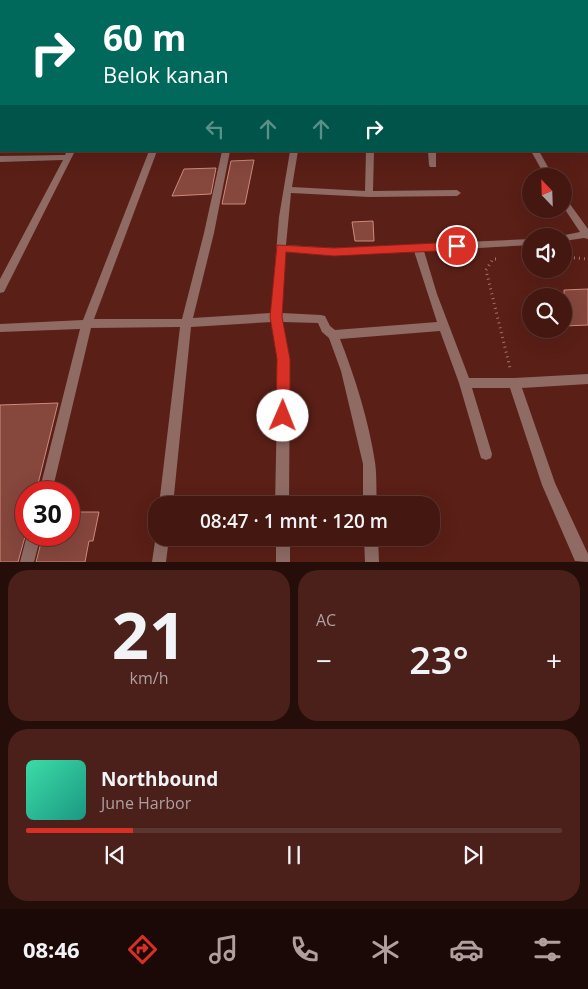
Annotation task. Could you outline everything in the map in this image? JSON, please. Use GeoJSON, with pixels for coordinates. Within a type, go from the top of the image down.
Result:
{"type":"FeatureCollection","features":[{"type":"Feature","properties":{"kind":"street"},"geometry":{"type":"LineString","coordinates":[[48,481],[87,324],[153,152]]}},
{"type":"Feature","properties":{"kind":"street"},"geometry":{"type":"LineString","coordinates":[[167,496],[186,323],[209,234],[226,152]]}},
{"type":"Feature","properties":{"kind":"street"},"geometry":{"type":"LineString","coordinates":[[282,496],[284,359],[276,317],[280,248],[294,152]]}},
{"type":"Feature","properties":{"kind":"street"},"geometry":{"type":"LineString","coordinates":[[369,194],[370,152]]}},
{"type":"Feature","properties":{"kind":"street"},"geometry":{"type":"LineString","coordinates":[[432,152],[433,165]]}},
{"type":"Feature","properties":{"kind":"street"},"geometry":{"type":"LineString","coordinates":[[536,152],[545,168]]}},
{"type":"Feature","properties":{"kind":"street"},"geometry":{"type":"LineString","coordinates":[[0,159],[70,154]]}},
{"type":"Feature","properties":{"kind":"street"},"geometry":{"type":"LineString","coordinates":[[0,289],[70,154]]}},
{"type":"Feature","properties":{"kind":"street"},"geometry":{"type":"LineString","coordinates":[[288,190],[369,194],[458,193]]}},
{"type":"Feature","properties":{"kind":"street"},"geometry":{"type":"LineString","coordinates":[[572,213],[587,235],[572,237]]}},
{"type":"Feature","properties":{"kind":"street"},"geometry":{"type":"LineString","coordinates":[[280,248],[334,252],[522,242]]}},
{"type":"Feature","properties":{"kind":"street"},"geometry":{"type":"LineString","coordinates":[[418,248],[465,382],[486,454]]}},
{"type":"Feature","properties":{"kind":"street"},"geometry":{"type":"LineString","coordinates":[[0,328],[87,324],[186,323],[276,317],[321,319],[326,330],[333,335],[347,371],[369,464],[370,496]]}},
{"type":"Feature","properties":{"kind":"street"},"geometry":{"type":"LineString","coordinates":[[333,335],[444,326]]}},
{"type":"Feature","properties":{"kind":"street"},"geometry":{"type":"LineString","coordinates":[[465,382],[514,383],[588,379]]}},
{"type":"Feature","properties":{"kind":"street"},"geometry":{"type":"LineString","coordinates":[[514,383],[549,485],[580,556],[585,562]]}},
{"type":"Feature","properties":{"kind":"street"},"geometry":{"type":"LineString","coordinates":[[27,562],[31,546]]}},
{"type":"Feature","properties":{"kind":"street"},"geometry":{"type":"LineString","coordinates":[[158,562],[161,546]]}},
{"type":"Feature","properties":{"kind":"street"},"geometry":{"type":"LineString","coordinates":[[283,546],[283,562]]}},
{"type":"Feature","properties":{"kind":"street"},"geometry":{"type":"LineString","coordinates":[[371,546],[372,562]]}},
{"type":"Feature","properties":{"kind":"path"},"geometry":{"type":"LineString","coordinates":[[572,258],[588,259]]}},
{"type":"Feature","properties":{"kind":"path"},"geometry":{"type":"LineString","coordinates":[[500,259],[493,259],[486,270],[514,383]]}},
{"type":"Feature","properties":{"kind":"building"},"geometry":{"type":"Polygon","coordinates":[[[254,160],[245,204],[222,204],[231,161],[254,160]]]}},
{"type":"Feature","properties":{"kind":"building"},"geometry":{"type":"Polygon","coordinates":[[[216,168],[211,194],[172,196],[184,169],[216,168]]]}},
{"type":"Feature","properties":{"kind":"building"},"geometry":{"type":"Polygon","coordinates":[[[373,221],[374,241],[355,241],[352,222],[373,221]]]}},
{"type":"Feature","properties":{"kind":"building"},"geometry":{"type":"Polygon","coordinates":[[[588,289],[588,325],[572,326],[572,290],[588,289]]]}},
{"type":"Feature","properties":{"kind":"building"},"geometry":{"type":"Polygon","coordinates":[[[58,403],[39,481],[15,481],[15,546],[22,546],[18,562],[0,562],[0,405],[58,403]]]}},
{"type":"Feature","properties":{"kind":"building"},"geometry":{"type":"Polygon","coordinates":[[[80,512],[99,512],[93,541],[89,541],[85,562],[36,562],[40,546],[80,546],[80,512]]]}},
{"type":"Feature","properties":{"kind":"route"},"geometry":{"type":"LineString","coordinates":[[283,416],[284,359],[276,317],[280,248],[334,252],[457,246]]}}]}
